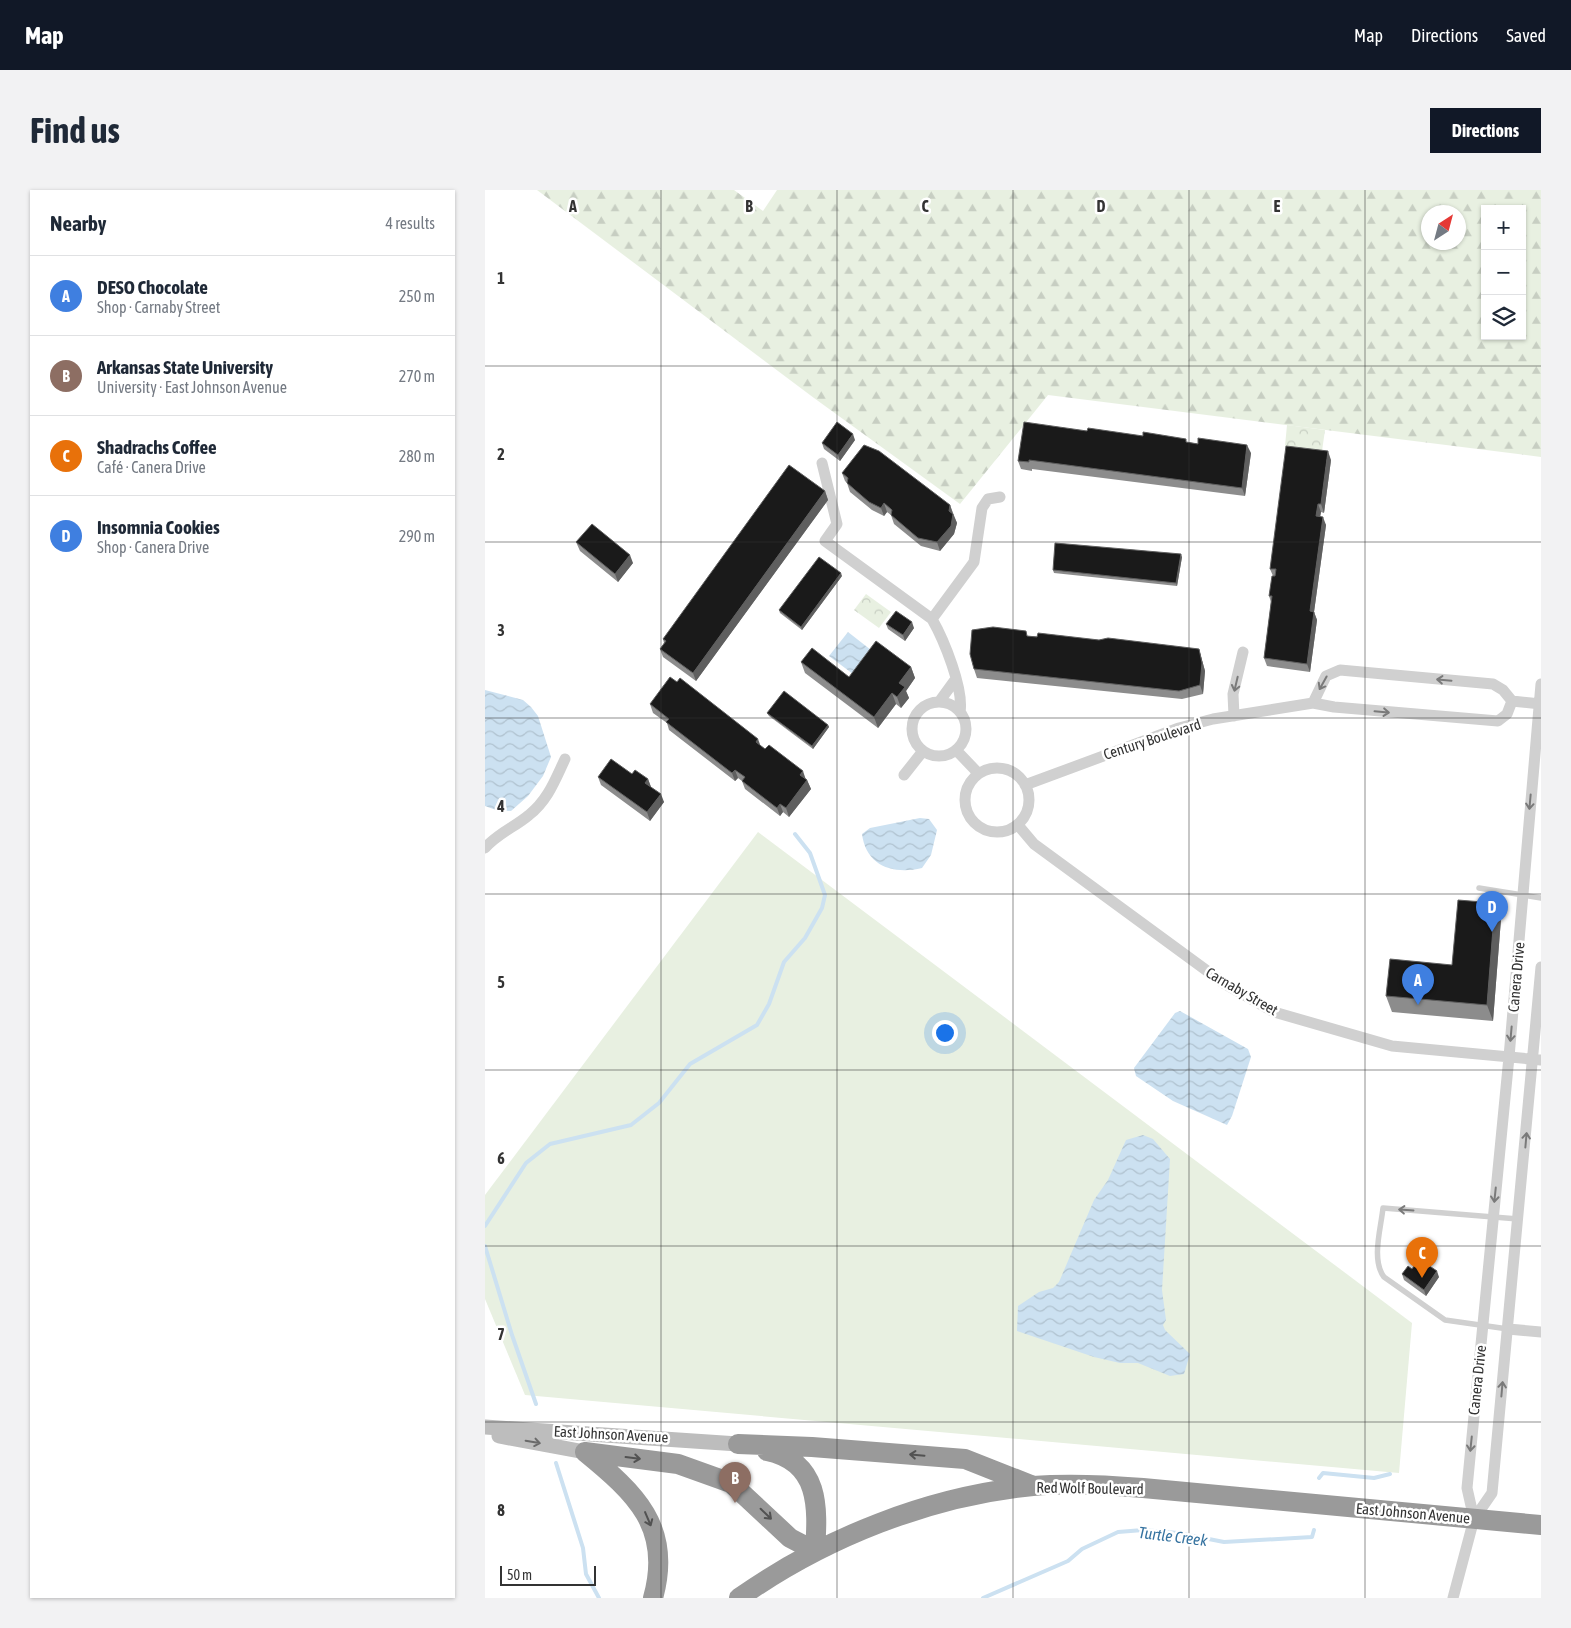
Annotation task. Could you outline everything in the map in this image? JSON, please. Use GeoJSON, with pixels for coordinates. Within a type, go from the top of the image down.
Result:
{"type":"FeatureCollection","features":[{"type":"Feature","properties":{"kind":"highway"},"geometry":{"type":"LineString","coordinates":[[738,1444],[812,1447],[965,1459],[1033,1486]]}},
{"type":"Feature","properties":{"kind":"highway"},"geometry":{"type":"LineString","coordinates":[[585,1452],[678,1464],[697,1469],[731,1483],[789,1538],[815,1551],[817,1525],[814,1493],[804,1471],[780,1453],[738,1444]]}},
{"type":"Feature","properties":{"kind":"highway"},"geometry":{"type":"LineString","coordinates":[[585,1452],[624,1485],[646,1514],[654,1536],[658,1558],[657,1582],[653,1598]]}},
{"type":"Feature","properties":{"kind":"highway","name":"Red Wolf Boulevard"},"geometry":{"type":"LineString","coordinates":[[739,1598],[815,1551],[920,1509],[980,1493],[1033,1486],[1098,1485],[1285,1501]]}},
{"type":"Feature","properties":{"kind":"highway","name":"East Johnson Avenue"},"geometry":{"type":"LineString","coordinates":[[1285,1501],[1541,1525]]}},
{"type":"Feature","properties":{"kind":"main road","name":"East Johnson Avenue"},"geometry":{"type":"LineString","coordinates":[[485,1427],[738,1444]]}},
{"type":"Feature","properties":{"kind":"main road","name":"East Johnson Avenue"},"geometry":{"type":"LineString","coordinates":[[485,1433],[585,1452]]}},
{"type":"Feature","properties":{"kind":"street"},"geometry":{"type":"LineString","coordinates":[[822,463],[837,524],[825,541],[932,619],[939,631],[962,702],[960,712]]}},
{"type":"Feature","properties":{"kind":"street"},"geometry":{"type":"LineString","coordinates":[[932,619],[974,562],[982,508],[988,499],[1000,497]]}},
{"type":"Feature","properties":{"kind":"street"},"geometry":{"type":"LineString","coordinates":[[1234,716],[1233,694],[1243,652]]}},
{"type":"Feature","properties":{"kind":"street"},"geometry":{"type":"LineString","coordinates":[[1313,703],[1326,676],[1340,670],[1493,684],[1503,690],[1512,701],[1540,704]]}},
{"type":"Feature","properties":{"kind":"street"},"geometry":{"type":"LineString","coordinates":[[939,702],[955,680]]}},
{"type":"Feature","properties":{"kind":"street","name":"Canera Drive"},"geometry":{"type":"LineString","coordinates":[[1475,1519],[1467,1488],[1509,1057],[1541,684]]}},
{"type":"Feature","properties":{"kind":"street","name":"Century Boulevard"},"geometry":{"type":"LineString","coordinates":[[1025,785],[1179,728],[1234,716],[1313,703],[1487,722],[1498,721],[1507,714],[1512,701]]}},
{"type":"Feature","properties":{"kind":"street"},"geometry":{"type":"LineString","coordinates":[[939,702],[947,703],[960,712],[967,727],[963,744],[957,751],[940,757],[923,751],[913,738],[913,721],[923,707],[939,702]]}},
{"type":"Feature","properties":{"kind":"street"},"geometry":{"type":"LineString","coordinates":[[904,775],[923,751]]}},
{"type":"Feature","properties":{"kind":"street"},"geometry":{"type":"LineString","coordinates":[[957,751],[978,773]]}},
{"type":"Feature","properties":{"kind":"street"},"geometry":{"type":"LineString","coordinates":[[485,848],[506,829],[528,816],[545,800],[565,759]]}},
{"type":"Feature","properties":{"kind":"street"},"geometry":{"type":"LineString","coordinates":[[988,769],[1005,769],[1019,776],[1025,785],[1029,796],[1029,806],[1025,817],[1009,831],[988,832],[978,827],[971,820],[964,800],[970,780],[978,773],[988,769]]}},
{"type":"Feature","properties":{"kind":"street","name":"Carnaby Street"},"geometry":{"type":"LineString","coordinates":[[1018,825],[1034,844],[1156,935],[1225,984],[1274,1012],[1392,1046],[1537,1059]]}},
{"type":"Feature","properties":{"kind":"street","name":"Canera Drive"},"geometry":{"type":"LineString","coordinates":[[1475,1519],[1492,1493],[1518,1219],[1537,1059],[1541,967]]}},
{"type":"Feature","properties":{"kind":"street"},"geometry":{"type":"LineString","coordinates":[[1508,1329],[1541,1332]]}},
{"type":"Feature","properties":{"kind":"street"},"geometry":{"type":"LineString","coordinates":[[1453,1598],[1475,1519]]}},
{"type":"Feature","properties":{"kind":"lane"},"geometry":{"type":"LineString","coordinates":[[1479,888],[1541,898]]}},
{"type":"Feature","properties":{"kind":"lane"},"geometry":{"type":"LineString","coordinates":[[1508,1329],[1445,1320],[1384,1277],[1380,1272],[1377,1258],[1383,1208],[1518,1219]]}},
{"type":"Feature","properties":{"kind":"green space"},"geometry":{"type":"Polygon","coordinates":[[[537,190],[734,190],[763,211],[777,190],[1541,190],[1541,457],[1048,395],[960,504],[814,398],[537,190]]]}},
{"type":"Feature","properties":{"kind":"green space"},"geometry":{"type":"Polygon","coordinates":[[[1287,425],[1325,430],[1322,451],[1285,446],[1287,425]]]}},
{"type":"Feature","properties":{"kind":"green space"},"geometry":{"type":"Polygon","coordinates":[[[866,594],[891,612],[879,628],[854,610],[866,594]]]}},
{"type":"Feature","properties":{"kind":"green space"},"geometry":{"type":"Polygon","coordinates":[[[758,832],[1412,1323],[1399,1473],[525,1395],[485,1299],[485,1195],[758,832]]]}},
{"type":"Feature","properties":{"kind":"water"},"geometry":{"type":"Polygon","coordinates":[[[848,632],[871,650],[853,674],[829,656],[848,632]]]}},
{"type":"Feature","properties":{"kind":"water"},"geometry":{"type":"Polygon","coordinates":[[[485,690],[523,700],[531,707],[538,716],[551,757],[543,776],[528,796],[511,811],[496,810],[485,806],[485,690]]]}},
{"type":"Feature","properties":{"kind":"water"},"geometry":{"type":"Polygon","coordinates":[[[920,818],[929,819],[937,830],[931,855],[922,868],[911,870],[891,869],[875,861],[869,854],[862,834],[870,828],[920,818]]]}},
{"type":"Feature","properties":{"kind":"water"},"geometry":{"type":"Polygon","coordinates":[[[1180,1011],[1248,1049],[1251,1057],[1232,1116],[1227,1125],[1173,1101],[1136,1076],[1134,1068],[1175,1013],[1180,1011]]]}},
{"type":"Feature","properties":{"kind":"water"},"geometry":{"type":"Polygon","coordinates":[[[1143,1135],[1153,1139],[1170,1159],[1162,1290],[1166,1320],[1163,1325],[1165,1330],[1190,1354],[1184,1374],[1170,1376],[1138,1363],[1120,1363],[1094,1357],[1017,1331],[1018,1306],[1039,1292],[1053,1288],[1059,1282],[1094,1200],[1108,1180],[1126,1140],[1143,1135]]]}},
{"type":"Feature","properties":{"kind":"building"},"geometry":{"type":"Polygon","coordinates":[[[837,422],[853,434],[838,455],[822,443],[837,422]]]}},
{"type":"Feature","properties":{"kind":"building"},"geometry":{"type":"Polygon","coordinates":[[[1024,422],[1087,431],[1088,428],[1143,436],[1143,432],[1186,439],[1186,442],[1198,444],[1198,438],[1247,445],[1242,488],[1029,460],[1029,462],[1018,461],[1024,422]]]}},
{"type":"Feature","properties":{"kind":"building"},"geometry":{"type":"Polygon","coordinates":[[[864,445],[879,451],[950,505],[949,511],[953,514],[951,526],[937,542],[918,538],[891,515],[892,510],[884,503],[881,508],[869,502],[847,483],[848,478],[842,473],[864,445]]]}},
{"type":"Feature","properties":{"kind":"building"},"geometry":{"type":"Polygon","coordinates":[[[1286,446],[1328,451],[1321,504],[1318,504],[1316,516],[1323,517],[1310,611],[1314,612],[1307,664],[1264,658],[1272,596],[1269,596],[1272,576],[1275,576],[1276,569],[1270,569],[1286,446]]]}},
{"type":"Feature","properties":{"kind":"building"},"geometry":{"type":"Polygon","coordinates":[[[789,465],[825,491],[693,673],[660,649],[666,641],[663,639],[789,465]]]}},
{"type":"Feature","properties":{"kind":"building"},"geometry":{"type":"Polygon","coordinates":[[[592,524],[630,555],[615,574],[576,542],[592,524]]]}},
{"type":"Feature","properties":{"kind":"building"},"geometry":{"type":"Polygon","coordinates":[[[1055,543],[1181,554],[1176,583],[1053,570],[1055,543]]]}},
{"type":"Feature","properties":{"kind":"building"},"geometry":{"type":"Polygon","coordinates":[[[819,557],[841,573],[801,627],[779,610],[819,557]]]}},
{"type":"Feature","properties":{"kind":"building"},"geometry":{"type":"Polygon","coordinates":[[[896,611],[912,622],[903,635],[886,624],[896,611]]]}},
{"type":"Feature","properties":{"kind":"building"},"geometry":{"type":"Polygon","coordinates":[[[993,627],[1026,631],[1027,636],[1037,637],[1038,633],[1099,640],[1108,638],[1199,649],[1202,663],[1200,685],[1179,691],[974,669],[970,654],[972,630],[993,627]]]}},
{"type":"Feature","properties":{"kind":"building"},"geometry":{"type":"Polygon","coordinates":[[[876,641],[911,667],[899,683],[905,687],[897,697],[892,693],[874,717],[801,662],[812,648],[849,677],[876,641]]]}},
{"type":"Feature","properties":{"kind":"building"},"geometry":{"type":"Polygon","coordinates":[[[670,677],[677,682],[680,678],[758,739],[756,742],[765,749],[769,745],[803,771],[800,775],[807,780],[786,808],[780,804],[777,808],[742,781],[745,777],[735,770],[732,773],[666,722],[669,719],[650,704],[670,677]]]}},
{"type":"Feature","properties":{"kind":"building"},"geometry":{"type":"Polygon","coordinates":[[[784,691],[828,725],[812,746],[767,713],[784,691]]]}},
{"type":"Feature","properties":{"kind":"building"},"geometry":{"type":"Polygon","coordinates":[[[611,759],[632,774],[635,770],[648,779],[645,783],[661,794],[647,812],[598,777],[611,759]]]}},
{"type":"Feature","properties":{"kind":"building"},"geometry":{"type":"Polygon","coordinates":[[[1458,900],[1495,903],[1487,1005],[1386,996],[1390,959],[1452,965],[1458,900]]]}},
{"type":"Feature","properties":{"kind":"building"},"geometry":{"type":"Polygon","coordinates":[[[1419,1259],[1437,1271],[1424,1290],[1402,1274],[1408,1266],[1412,1269],[1419,1259]]]}},
{"type":"Feature","properties":{"kind":"waterway"},"geometry":{"type":"LineString","coordinates":[[485,1226],[526,1163],[550,1144],[631,1125],[659,1103],[690,1064],[757,1025],[769,1004],[784,962],[805,938],[822,908],[825,895],[810,853],[795,834]]}},
{"type":"Feature","properties":{"kind":"waterway"},"geometry":{"type":"LineString","coordinates":[[485,1246],[512,1335],[536,1404]]}},
{"type":"Feature","properties":{"kind":"waterway"},"geometry":{"type":"LineString","coordinates":[[556,1463],[583,1548],[586,1574],[599,1598]]}},
{"type":"Feature","properties":{"kind":"waterway","name":"Turtle Creek"},"geometry":{"type":"LineString","coordinates":[[1319,1478],[1323,1473],[1374,1478],[1390,1474]]}},
{"type":"Feature","properties":{"kind":"waterway","name":"Turtle Creek"},"geometry":{"type":"LineString","coordinates":[[983,1598],[1068,1561],[1082,1549],[1118,1532],[1143,1530],[1178,1533],[1224,1542],[1312,1537],[1314,1530]]}},
{"type":"Feature","properties":{"kind":"place","name":"Insomnia Cookies"},"geometry":{"type":"Point","coordinates":[1492,932]}},
{"type":"Feature","properties":{"kind":"place","name":"DESO Chocolate"},"geometry":{"type":"Point","coordinates":[1418,1005]}},
{"type":"Feature","properties":{"kind":"place","name":"Shadrachs Coffee"},"geometry":{"type":"Point","coordinates":[1422,1278]}},
{"type":"Feature","properties":{"kind":"place","name":"Arkansas State University"},"geometry":{"type":"Point","coordinates":[735,1503]}}]}
